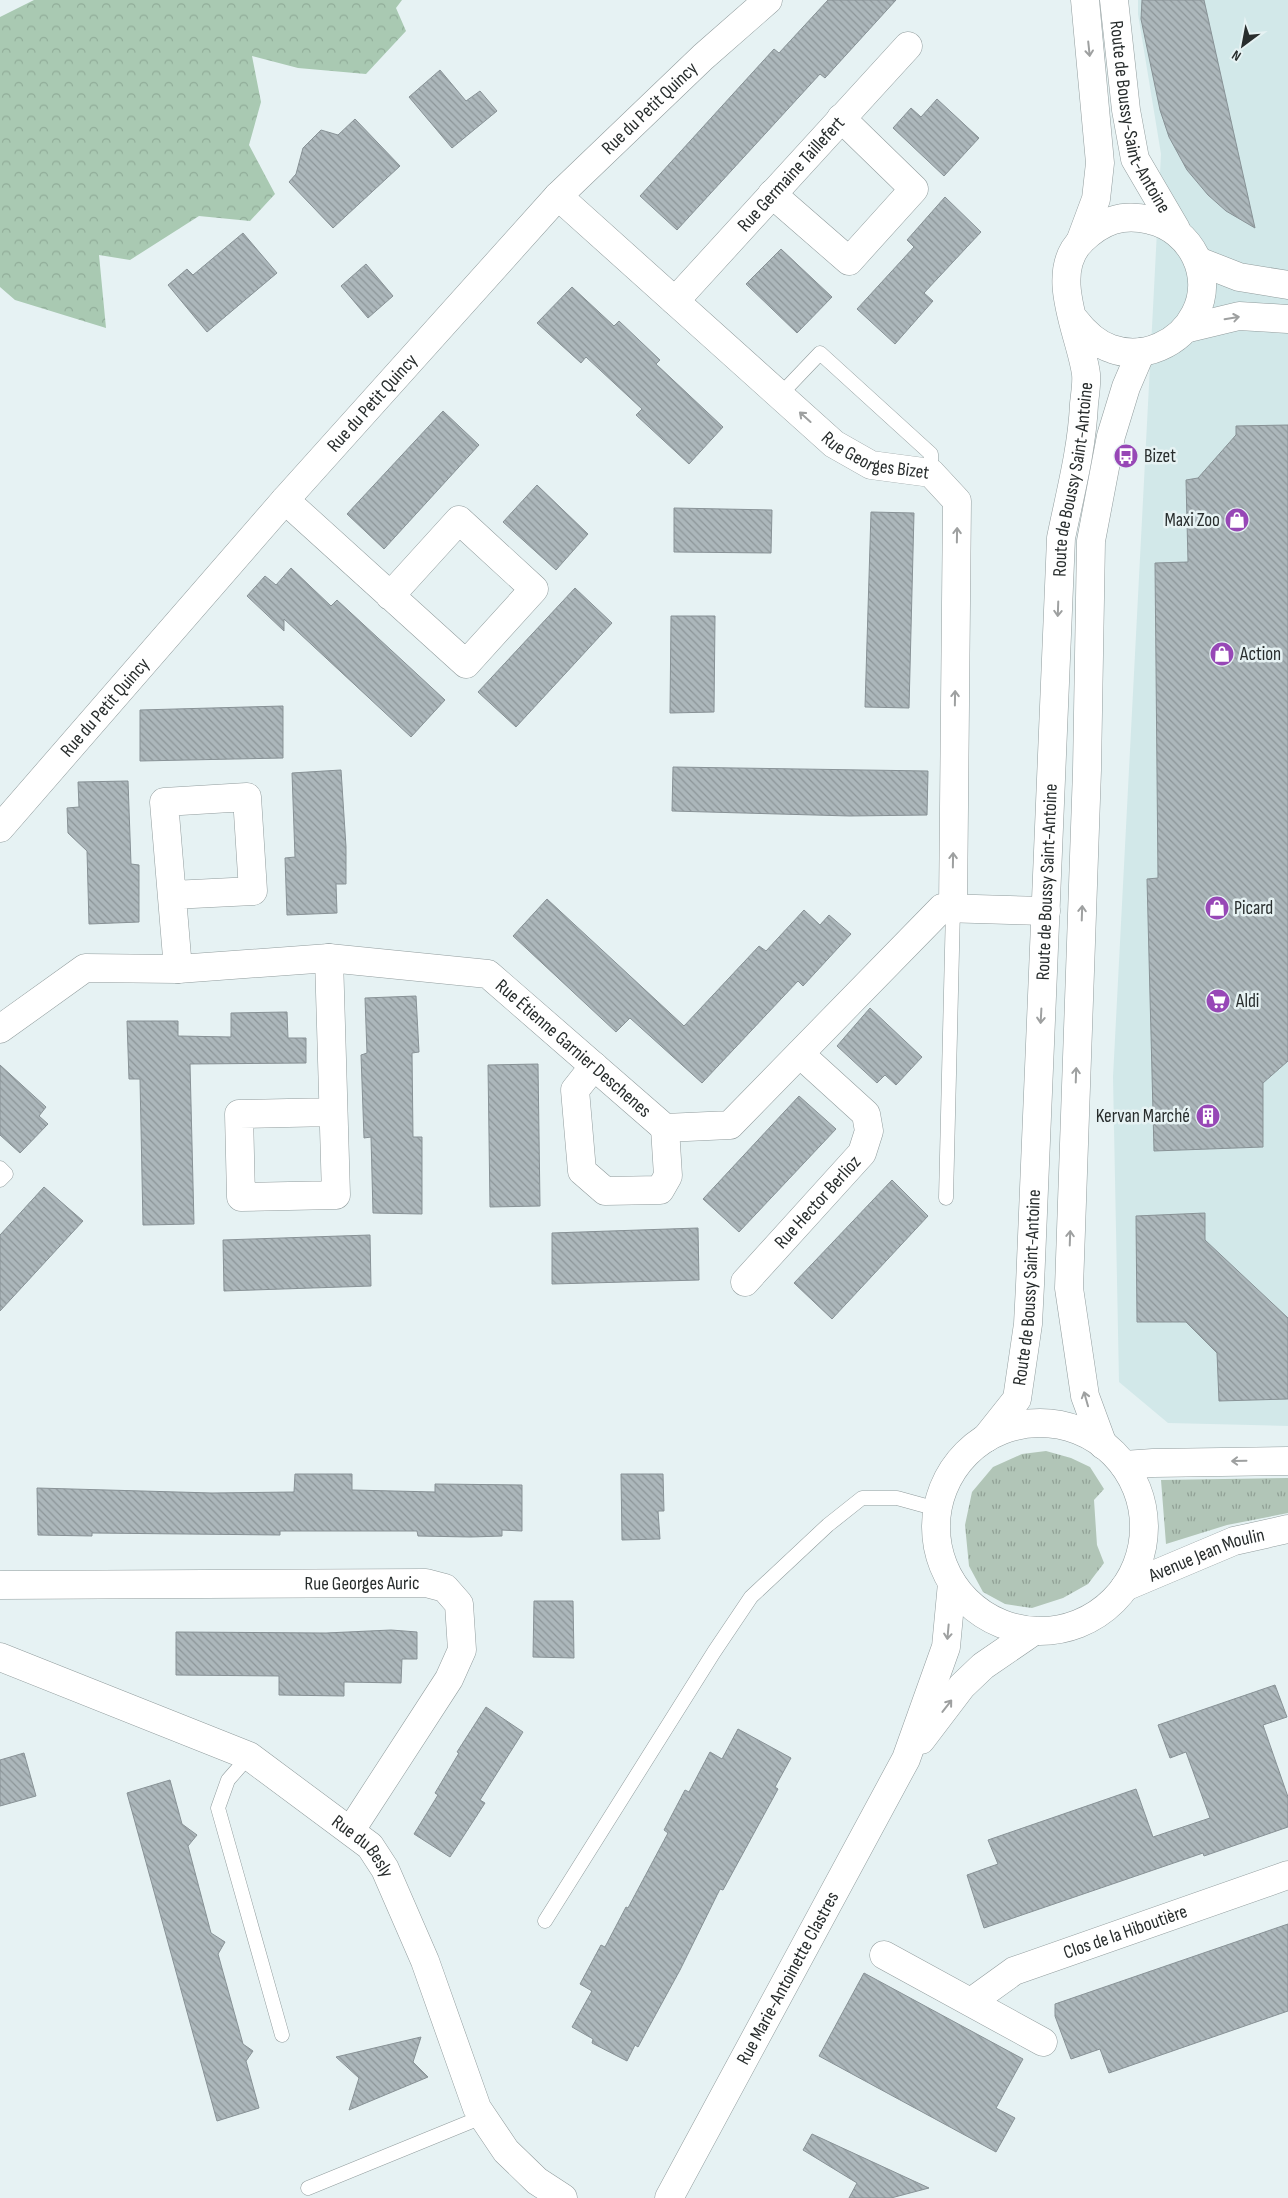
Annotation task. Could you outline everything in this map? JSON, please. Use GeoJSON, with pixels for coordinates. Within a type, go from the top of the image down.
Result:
{"type":"FeatureCollection","features":[{"type":"Feature","properties":{"kind":"street","name":"Rue du Petit Quincy"},"geometry":{"type":"LineString","coordinates":[[0,828],[285,500],[558,196],[702,57],[768,0]]}},
{"type":"Feature","properties":{"kind":"street","name":"Route de Boussy-Saint-Antoine"},"geometry":{"type":"LineString","coordinates":[[1079,243],[1096,199],[1100,163],[1084,0]]}},
{"type":"Feature","properties":{"kind":"street","name":"Route de Boussy-Saint-Antoine"},"geometry":{"type":"LineString","coordinates":[[1114,0],[1126,110],[1135,159],[1176,230]]}},
{"type":"Feature","properties":{"kind":"street","name":"Rue Germaine Taillefert"},"geometry":{"type":"LineString","coordinates":[[675,300],[908,46]]}},
{"type":"Feature","properties":{"kind":"street"},"geometry":{"type":"LineString","coordinates":[[772,194],[849,261],[914,189],[841,118]]}},
{"type":"Feature","properties":{"kind":"street","name":"Rue Georges Bizet"},"geometry":{"type":"LineString","coordinates":[[558,196],[834,444],[871,465],[930,473],[957,501],[953,909]]}},
{"type":"Feature","properties":{"kind":"street"},"geometry":{"type":"LineString","coordinates":[[1137,217],[1158,221],[1176,230],[1191,247],[1198,261],[1202,278],[1201,296],[1196,314],[1185,329],[1172,341],[1157,349],[1141,352],[1124,353],[1110,349],[1092,338],[1074,319],[1067,302],[1066,282],[1069,261],[1079,243],[1096,227],[1117,218],[1137,217]]}},
{"type":"Feature","properties":{"kind":"street"},"geometry":{"type":"LineString","coordinates":[[1198,261],[1239,277],[1288,285]]}},
{"type":"Feature","properties":{"kind":"street"},"geometry":{"type":"LineString","coordinates":[[1185,329],[1239,316],[1288,319]]}},
{"type":"Feature","properties":{"kind":"street","name":"Route de Boussy Saint-Antoine"},"geometry":{"type":"LineString","coordinates":[[986,1438],[1016,1399],[1028,1324],[1061,538],[1083,430],[1086,375],[1074,319]]}},
{"type":"Feature","properties":{"kind":"street","name":"Route de Boussy Saint-Antoine"},"geometry":{"type":"LineString","coordinates":[[1103,1444],[1084,1396],[1069,1288],[1087,770],[1091,541],[1111,436],[1126,387],[1141,352]]}},
{"type":"Feature","properties":{"kind":"street"},"geometry":{"type":"LineString","coordinates":[[285,500],[390,596],[466,664],[534,589],[459,520],[390,596]]}},
{"type":"Feature","properties":{"kind":"street"},"geometry":{"type":"LineString","coordinates":[[172,895],[253,891],[246,797],[164,802],[178,970]]}},
{"type":"Feature","properties":{"kind":"street","name":"Rue Étienne Garnier Deschenes"},"geometry":{"type":"LineString","coordinates":[[0,1029],[85,968],[178,970],[329,958],[488,974],[665,1128],[730,1125],[942,908],[1046,911]]}},
{"type":"Feature","properties":{"kind":"street"},"geometry":{"type":"LineString","coordinates":[[329,958],[336,1195],[241,1197],[239,1114],[333,1112]]}},
{"type":"Feature","properties":{"kind":"street","name":"Rue Hector Berlioz"},"geometry":{"type":"LineString","coordinates":[[745,1282],[862,1153],[869,1131],[866,1114],[800,1054]]}},
{"type":"Feature","properties":{"kind":"street"},"geometry":{"type":"LineString","coordinates":[[594,1066],[575,1090],[582,1171],[605,1191],[660,1190],[668,1176],[665,1128]]}},
{"type":"Feature","properties":{"kind":"street"},"geometry":{"type":"LineString","coordinates":[[1033,1423],[1058,1425],[1081,1432],[1103,1444],[1124,1465],[1138,1494],[1144,1526],[1139,1558],[1126,1587],[1102,1611],[1081,1623],[1058,1629],[1034,1631],[1002,1624],[974,1608],[952,1583],[941,1560],[936,1534],[937,1509],[944,1487],[955,1467],[969,1450],[986,1438],[1008,1428],[1033,1423]]}},
{"type":"Feature","properties":{"kind":"street"},"geometry":{"type":"LineString","coordinates":[[1124,1465],[1153,1462],[1288,1461]]}},
{"type":"Feature","properties":{"kind":"street","name":"Avenue Jean Moulin"},"geometry":{"type":"LineString","coordinates":[[1126,1587],[1234,1541],[1288,1529]]}},
{"type":"Feature","properties":{"kind":"street","name":"Rue Georges Auric"},"geometry":{"type":"LineString","coordinates":[[0,1585],[426,1583],[445,1588],[459,1604],[462,1650],[449,1679],[351,1830]]}},
{"type":"Feature","properties":{"kind":"street","name":"Rue Marie-Antoinette Clastres"},"geometry":{"type":"LineString","coordinates":[[669,2198],[906,1759],[946,1646],[952,1583]]}},
{"type":"Feature","properties":{"kind":"street","name":"Rue Marie-Antoinette Clastres"},"geometry":{"type":"LineString","coordinates":[[906,1759],[962,1686],[983,1666],[1034,1631]]}},
{"type":"Feature","properties":{"kind":"street","name":"Rue du Besly"},"geometry":{"type":"LineString","coordinates":[[0,1657],[249,1756],[370,1846],[385,1868],[424,1961],[477,2108],[506,2151],[537,2182],[563,2198]]}},
{"type":"Feature","properties":{"kind":"street","name":"Clos de la Hiboutière"},"geometry":{"type":"LineString","coordinates":[[970,2002],[1014,1970],[1288,1875]]}},
{"type":"Feature","properties":{"kind":"street"},"geometry":{"type":"LineString","coordinates":[[884,1955],[1043,2042]]}},
{"type":"Feature","properties":{"kind":"lane"},"geometry":{"type":"LineString","coordinates":[[780,395],[820,353],[931,454],[930,473]]}},
{"type":"Feature","properties":{"kind":"lane"},"geometry":{"type":"LineString","coordinates":[[946,1198],[953,909]]}},
{"type":"Feature","properties":{"kind":"lane"},"geometry":{"type":"LineString","coordinates":[[0,1168],[6,1174],[0,1180]]}},
{"type":"Feature","properties":{"kind":"lane"},"geometry":{"type":"LineString","coordinates":[[545,1920],[714,1652],[751,1597],[828,1525],[862,1498],[897,1498],[937,1509]]}},
{"type":"Feature","properties":{"kind":"lane"},"geometry":{"type":"LineString","coordinates":[[249,1756],[228,1780],[218,1808],[282,2035]]}},
{"type":"Feature","properties":{"kind":"lane"},"geometry":{"type":"LineString","coordinates":[[308,2188],[482,2117]]}},
{"type":"Feature","properties":{"kind":"shaded area"},"geometry":{"type":"Polygon","coordinates":[[[1138,0],[1288,0],[1288,1426],[1168,1423],[1119,1382],[1113,1077],[1161,154],[1138,14],[1138,0]]]}},
{"type":"Feature","properties":{"kind":"green space"},"geometry":{"type":"Polygon","coordinates":[[[34,0],[402,0],[396,8],[406,31],[366,74],[298,68],[252,56],[261,102],[249,145],[275,194],[250,221],[199,216],[130,260],[99,255],[106,328],[15,300],[0,287],[0,17],[34,0]]]}},
{"type":"Feature","properties":{"kind":"green space"},"geometry":{"type":"Polygon","coordinates":[[[1046,1451],[1071,1458],[1090,1467],[1104,1489],[1094,1500],[1097,1545],[1104,1563],[1088,1584],[1063,1598],[1032,1608],[1005,1604],[983,1592],[969,1566],[965,1525],[972,1492],[993,1467],[1022,1454],[1046,1451]]]}},
{"type":"Feature","properties":{"kind":"green space"},"geometry":{"type":"Polygon","coordinates":[[[1288,1478],[1288,1513],[1227,1525],[1166,1544],[1161,1480],[1288,1478]]]}},
{"type":"Feature","properties":{"kind":"building"},"geometry":{"type":"Polygon","coordinates":[[[828,0],[896,0],[825,78],[820,74],[677,230],[640,196],[774,49],[779,53],[828,0]]]}},
{"type":"Feature","properties":{"kind":"building"},"geometry":{"type":"Polygon","coordinates":[[[1142,0],[1204,0],[1255,228],[1226,211],[1208,195],[1187,170],[1169,137],[1160,110],[1141,19],[1142,0]]]}},
{"type":"Feature","properties":{"kind":"building"},"geometry":{"type":"Polygon","coordinates":[[[440,70],[466,101],[480,91],[497,111],[452,148],[409,97],[440,70]]]}},
{"type":"Feature","properties":{"kind":"building"},"geometry":{"type":"Polygon","coordinates":[[[937,99],[979,138],[944,176],[893,128],[911,108],[921,117],[937,99]]]}},
{"type":"Feature","properties":{"kind":"building"},"geometry":{"type":"Polygon","coordinates":[[[355,119],[400,166],[333,228],[289,182],[296,174],[303,148],[321,130],[338,135],[355,119]]]}},
{"type":"Feature","properties":{"kind":"building"},"geometry":{"type":"Polygon","coordinates":[[[945,197],[981,232],[924,293],[933,301],[895,344],[857,309],[914,247],[907,240],[945,197]]]}},
{"type":"Feature","properties":{"kind":"building"},"geometry":{"type":"Polygon","coordinates":[[[243,233],[277,273],[207,332],[168,285],[187,269],[193,275],[243,233]]]}},
{"type":"Feature","properties":{"kind":"building"},"geometry":{"type":"Polygon","coordinates":[[[781,249],[832,297],[797,333],[746,284],[781,249]]]}},
{"type":"Feature","properties":{"kind":"building"},"geometry":{"type":"Polygon","coordinates":[[[366,264],[393,296],[368,318],[341,286],[366,264]]]}},
{"type":"Feature","properties":{"kind":"building"},"geometry":{"type":"Polygon","coordinates":[[[572,287],[614,326],[619,321],[660,360],[656,364],[723,427],[689,464],[636,415],[642,409],[586,357],[581,363],[537,323],[572,287]]]}},
{"type":"Feature","properties":{"kind":"building"},"geometry":{"type":"Polygon","coordinates":[[[443,411],[479,445],[384,549],[347,514],[443,411]]]}},
{"type":"Feature","properties":{"kind":"building"},"geometry":{"type":"Polygon","coordinates":[[[1288,425],[1288,1061],[1263,1083],[1263,1147],[1154,1151],[1147,879],[1158,878],[1155,563],[1188,562],[1186,480],[1198,478],[1236,435],[1236,426],[1288,425]]]}},
{"type":"Feature","properties":{"kind":"building"},"geometry":{"type":"Polygon","coordinates":[[[537,485],[588,534],[556,570],[503,522],[537,485]]]}},
{"type":"Feature","properties":{"kind":"building"},"geometry":{"type":"Polygon","coordinates":[[[674,508],[772,510],[771,553],[674,552],[674,508]]]}},
{"type":"Feature","properties":{"kind":"building"},"geometry":{"type":"Polygon","coordinates":[[[871,512],[914,513],[909,708],[865,707],[871,512]]]}},
{"type":"Feature","properties":{"kind":"building"},"geometry":{"type":"Polygon","coordinates":[[[291,568],[331,606],[337,600],[445,700],[411,737],[284,619],[284,631],[247,596],[265,576],[276,585],[291,568]]]}},
{"type":"Feature","properties":{"kind":"building"},"geometry":{"type":"Polygon","coordinates":[[[575,588],[612,623],[516,727],[478,692],[575,588]]]}},
{"type":"Feature","properties":{"kind":"building"},"geometry":{"type":"Polygon","coordinates":[[[671,616],[715,616],[714,712],[670,713],[671,616]]]}},
{"type":"Feature","properties":{"kind":"building"},"geometry":{"type":"Polygon","coordinates":[[[283,706],[283,758],[140,761],[140,710],[283,706]]]}},
{"type":"Feature","properties":{"kind":"building"},"geometry":{"type":"Polygon","coordinates":[[[673,767],[928,771],[927,815],[850,816],[672,811],[673,767]]]}},
{"type":"Feature","properties":{"kind":"building"},"geometry":{"type":"Polygon","coordinates":[[[341,770],[346,847],[346,884],[336,884],[337,913],[287,915],[285,858],[295,857],[292,773],[341,770]]]}},
{"type":"Feature","properties":{"kind":"building"},"geometry":{"type":"Polygon","coordinates":[[[128,781],[131,864],[139,865],[139,922],[89,924],[87,851],[68,833],[67,808],[79,807],[78,782],[128,781]]]}},
{"type":"Feature","properties":{"kind":"building"},"geometry":{"type":"Polygon","coordinates":[[[547,899],[684,1026],[759,946],[766,951],[804,910],[820,925],[829,915],[851,934],[803,986],[798,981],[702,1083],[630,1018],[616,1032],[513,936],[547,899]]]}},
{"type":"Feature","properties":{"kind":"building"},"geometry":{"type":"Polygon","coordinates":[[[416,996],[419,1052],[412,1053],[413,1137],[422,1137],[422,1214],[373,1213],[371,1137],[364,1138],[361,1055],[367,1053],[365,998],[416,996]]]}},
{"type":"Feature","properties":{"kind":"building"},"geometry":{"type":"Polygon","coordinates":[[[870,1008],[922,1057],[896,1085],[885,1075],[877,1083],[837,1046],[870,1008]]]}},
{"type":"Feature","properties":{"kind":"building"},"geometry":{"type":"Polygon","coordinates":[[[287,1012],[288,1038],[306,1038],[306,1063],[190,1064],[194,1224],[143,1225],[140,1079],[129,1079],[127,1021],[178,1021],[178,1036],[231,1037],[231,1013],[287,1012]]]}},
{"type":"Feature","properties":{"kind":"building"},"geometry":{"type":"Polygon","coordinates":[[[538,1064],[540,1206],[490,1207],[488,1065],[538,1064]]]}},
{"type":"Feature","properties":{"kind":"building"},"geometry":{"type":"Polygon","coordinates":[[[0,1065],[46,1107],[39,1116],[48,1124],[20,1153],[0,1135],[0,1065]]]}},
{"type":"Feature","properties":{"kind":"building"},"geometry":{"type":"Polygon","coordinates":[[[799,1096],[836,1129],[739,1232],[703,1199],[799,1096]]]}},
{"type":"Feature","properties":{"kind":"building"},"geometry":{"type":"Polygon","coordinates":[[[892,1180],[928,1216],[832,1319],[794,1283],[892,1180]]]}},
{"type":"Feature","properties":{"kind":"building"},"geometry":{"type":"Polygon","coordinates":[[[44,1187],[83,1221],[0,1311],[0,1235],[44,1187]]]}},
{"type":"Feature","properties":{"kind":"building"},"geometry":{"type":"Polygon","coordinates":[[[1205,1213],[1205,1240],[1288,1318],[1288,1399],[1219,1401],[1217,1353],[1186,1322],[1137,1322],[1136,1216],[1205,1213]]]}},
{"type":"Feature","properties":{"kind":"building"},"geometry":{"type":"Polygon","coordinates":[[[698,1228],[699,1280],[552,1284],[552,1233],[698,1228]]]}},
{"type":"Feature","properties":{"kind":"building"},"geometry":{"type":"Polygon","coordinates":[[[370,1235],[371,1286],[224,1291],[223,1240],[370,1235]]]}},
{"type":"Feature","properties":{"kind":"building"},"geometry":{"type":"Polygon","coordinates":[[[295,1474],[352,1474],[352,1490],[435,1492],[435,1484],[522,1485],[522,1531],[502,1530],[502,1536],[471,1537],[418,1536],[417,1531],[280,1531],[280,1535],[92,1533],[92,1536],[38,1535],[37,1488],[212,1493],[294,1492],[295,1474]]]}},
{"type":"Feature","properties":{"kind":"building"},"geometry":{"type":"Polygon","coordinates":[[[621,1474],[663,1474],[664,1511],[658,1511],[660,1539],[622,1540],[621,1474]]]}},
{"type":"Feature","properties":{"kind":"building"},"geometry":{"type":"Polygon","coordinates":[[[534,1601],[573,1601],[574,1658],[533,1657],[534,1601]]]}},
{"type":"Feature","properties":{"kind":"building"},"geometry":{"type":"Polygon","coordinates":[[[391,1630],[417,1632],[417,1659],[402,1659],[401,1683],[344,1682],[344,1696],[279,1695],[279,1676],[176,1675],[176,1632],[326,1633],[391,1630]]]}},
{"type":"Feature","properties":{"kind":"building"},"geometry":{"type":"Polygon","coordinates":[[[1275,1685],[1287,1717],[1263,1725],[1288,1797],[1288,1827],[1204,1856],[1203,1853],[984,1928],[967,1875],[998,1864],[988,1840],[1136,1789],[1153,1837],[1210,1818],[1186,1752],[1170,1758],[1158,1725],[1275,1685]]]}},
{"type":"Feature","properties":{"kind":"building"},"geometry":{"type":"Polygon","coordinates":[[[486,1707],[523,1732],[480,1800],[485,1803],[450,1857],[414,1834],[438,1795],[435,1793],[459,1753],[457,1752],[486,1707]]]}},
{"type":"Feature","properties":{"kind":"building"},"geometry":{"type":"Polygon","coordinates":[[[738,1729],[791,1758],[775,1787],[778,1789],[723,1890],[720,1889],[680,1970],[638,2047],[635,2045],[627,2061],[592,2043],[593,2039],[572,2027],[592,1991],[580,1984],[601,1945],[605,1947],[626,1907],[628,1908],[668,1833],[664,1830],[685,1790],[689,1792],[710,1752],[722,1759],[738,1729]]]}},
{"type":"Feature","properties":{"kind":"building"},"geometry":{"type":"Polygon","coordinates":[[[24,1753],[36,1796],[0,1806],[0,1760],[24,1753]]]}},
{"type":"Feature","properties":{"kind":"building"},"geometry":{"type":"Polygon","coordinates":[[[170,1780],[182,1824],[197,1835],[188,1846],[211,1933],[225,1942],[218,1954],[243,2044],[253,2051],[246,2061],[259,2108],[217,2121],[127,1793],[170,1780]]]}},
{"type":"Feature","properties":{"kind":"building"},"geometry":{"type":"Polygon","coordinates":[[[1288,1924],[1288,2011],[1109,2073],[1100,2049],[1071,2059],[1055,2016],[1055,2004],[1288,1924]]]}},
{"type":"Feature","properties":{"kind":"building"},"geometry":{"type":"Polygon","coordinates":[[[864,1973],[1023,2059],[996,2108],[1015,2118],[996,2152],[819,2056],[864,1973]]]}},
{"type":"Feature","properties":{"kind":"building"},"geometry":{"type":"Polygon","coordinates":[[[421,2037],[413,2062],[428,2077],[349,2110],[359,2078],[336,2057],[421,2037]]]}},
{"type":"Feature","properties":{"kind":"building"},"geometry":{"type":"Polygon","coordinates":[[[812,2134],[929,2188],[891,2198],[849,2198],[857,2183],[803,2150],[812,2134]]]}},
{"type":"Feature","properties":{"kind":"place","name":"Bizet"},"geometry":{"type":"Point","coordinates":[1126,456]}},
{"type":"Feature","properties":{"kind":"place","name":"Maxi Zoo"},"geometry":{"type":"Point","coordinates":[1237,520]}},
{"type":"Feature","properties":{"kind":"place","name":"Action"},"geometry":{"type":"Point","coordinates":[1222,654]}},
{"type":"Feature","properties":{"kind":"place","name":"Picard"},"geometry":{"type":"Point","coordinates":[1217,908]}},
{"type":"Feature","properties":{"kind":"place","name":"Aldi"},"geometry":{"type":"Point","coordinates":[1218,1001]}},
{"type":"Feature","properties":{"kind":"place","name":"Kervan Marché"},"geometry":{"type":"Point","coordinates":[1208,1116]}}]}
